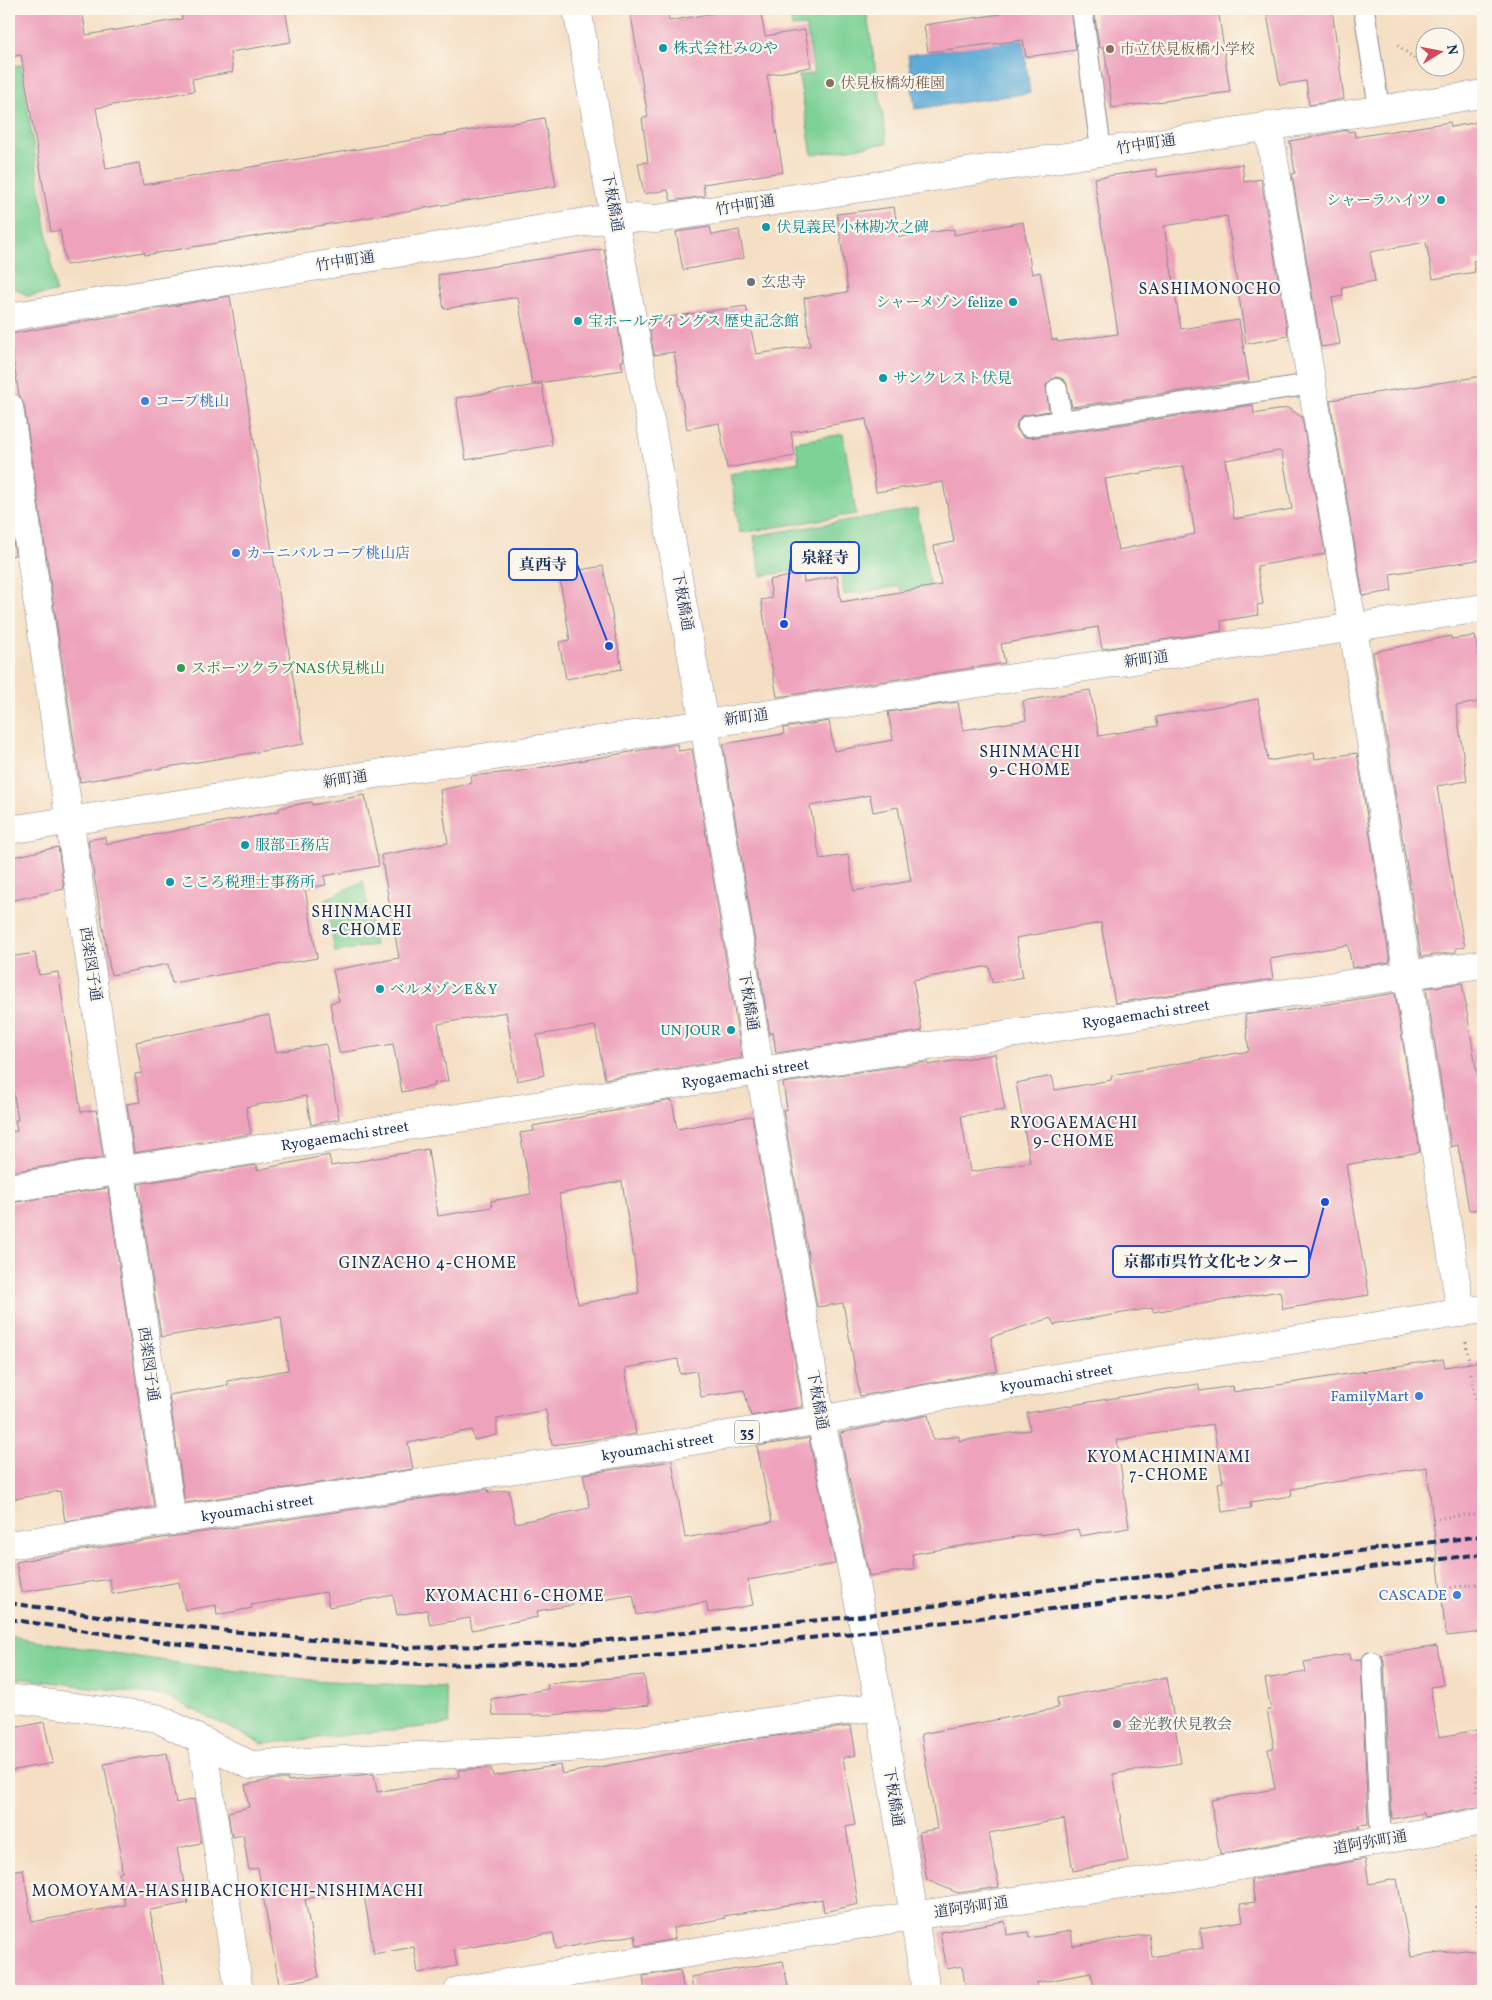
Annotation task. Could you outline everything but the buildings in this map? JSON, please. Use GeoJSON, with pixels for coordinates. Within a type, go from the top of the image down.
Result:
{"type":"FeatureCollection","features":[{"type":"Feature","properties":{"kind":"street","name":"下板橋通"},"geometry":{"type":"LineString","coordinates":[[578,9],[704,724],[760,1071],[822,1420],[880,1706],[912,1916],[926,1991]]}},
{"type":"Feature","properties":{"kind":"street","name":"竹中町通"},"geometry":{"type":"LineString","coordinates":[[9,317],[616,217],[656,219],[1101,150],[1483,94]]}},
{"type":"Feature","properties":{"kind":"street"},"geometry":{"type":"LineString","coordinates":[[1268,125],[1408,976],[1472,1311]]}},
{"type":"Feature","properties":{"kind":"street","name":"西楽図子通"},"geometry":{"type":"LineString","coordinates":[[9,407],[68,821],[172,1521]]}},
{"type":"Feature","properties":{"kind":"street","name":"新町通"},"geometry":{"type":"LineString","coordinates":[[9,830],[1483,608]]}},
{"type":"Feature","properties":{"kind":"street","name":"Ryogaemachi street"},"geometry":{"type":"LineString","coordinates":[[9,1188],[760,1071],[1483,964]]}},
{"type":"Feature","properties":{"kind":"street","name":"kyoumachi street"},"geometry":{"type":"LineString","coordinates":[[9,1546],[549,1464],[822,1420],[944,1396],[1472,1311]]}},
{"type":"Feature","properties":{"kind":"street"},"geometry":{"type":"LineString","coordinates":[[9,1698],[156,1718],[250,1765],[588,1747],[880,1706]]}},
{"type":"Feature","properties":{"kind":"street"},"geometry":{"type":"LineString","coordinates":[[202,1741],[239,1991]]}},
{"type":"Feature","properties":{"kind":"street","name":"道阿弥町通"},"geometry":{"type":"LineString","coordinates":[[458,1991],[912,1916],[1189,1875],[1479,1822]]}},
{"type":"Feature","properties":{"kind":"lane"},"geometry":{"type":"LineString","coordinates":[[1082,9],[1101,150]]}},
{"type":"Feature","properties":{"kind":"lane"},"geometry":{"type":"LineString","coordinates":[[1364,9],[1379,109]]}},
{"type":"Feature","properties":{"kind":"lane"},"geometry":{"type":"LineString","coordinates":[[1028,426],[1312,384]]}},
{"type":"Feature","properties":{"kind":"lane"},"geometry":{"type":"LineString","coordinates":[[1057,389],[1062,420]]}},
{"type":"Feature","properties":{"kind":"lane"},"geometry":{"type":"LineString","coordinates":[[1372,1662],[1381,1840]]}},
{"type":"Feature","properties":{"kind":"path"},"geometry":{"type":"LineString","coordinates":[[1393,41],[1414,59]]}},
{"type":"Feature","properties":{"kind":"path"},"geometry":{"type":"LineString","coordinates":[[1471,1374],[1483,1439]]}},
{"type":"Feature","properties":{"kind":"path"},"geometry":{"type":"LineString","coordinates":[[1433,1519],[1483,1513]]}},
{"type":"Feature","properties":{"kind":"path"},"geometry":{"type":"LineString","coordinates":[[1441,1588],[1483,1583]]}},
{"type":"Feature","properties":{"kind":"path"},"geometry":{"type":"LineString","coordinates":[[1478,1730],[1478,1952]]}},
{"type":"Feature","properties":{"kind":"path"},"geometry":{"type":"LineString","coordinates":[[1404,1991],[1421,1988]]}},
{"type":"Feature","properties":{"kind":"green space","name":"伏見板橋幼稚園"},"geometry":{"type":"Polygon","coordinates":[[[789,9],[866,9],[887,143],[812,155],[799,76],[814,73],[806,26],[792,27],[789,9]]]}},
{"type":"Feature","properties":{"kind":"green space"},"geometry":{"type":"Polygon","coordinates":[[[21,65],[56,292],[27,296],[9,284],[9,66],[21,65]]]}},
{"type":"Feature","properties":{"kind":"green space"},"geometry":{"type":"Polygon","coordinates":[[[843,434],[856,514],[740,533],[730,474],[799,462],[795,442],[843,434]]]}},
{"type":"Feature","properties":{"kind":"green space"},"geometry":{"type":"Polygon","coordinates":[[[917,509],[931,593],[903,597],[900,586],[844,595],[839,563],[761,576],[754,536],[917,509]]]}},
{"type":"Feature","properties":{"kind":"green space"},"geometry":{"type":"Polygon","coordinates":[[[363,881],[375,945],[335,952],[326,899],[363,881]]]}},
{"type":"Feature","properties":{"kind":"green space"},"geometry":{"type":"Polygon","coordinates":[[[9,1637],[198,1666],[312,1680],[444,1687],[450,1724],[263,1744],[165,1696],[9,1677],[9,1637]]]}},
{"type":"Feature","properties":{"kind":"water"},"geometry":{"type":"Polygon","coordinates":[[[1023,40],[1030,93],[915,109],[908,55],[1023,40]]]}},
{"type":"Feature","properties":{"kind":"railway"},"geometry":{"type":"LineString","coordinates":[[9,1603],[147,1623],[405,1648],[567,1644],[861,1616],[1118,1580],[1483,1536]]}},
{"type":"Feature","properties":{"kind":"railway"},"geometry":{"type":"LineString","coordinates":[[9,1619],[149,1640],[290,1656],[431,1664],[502,1665],[573,1662],[662,1655],[1063,1608],[1483,1554]]}},
{"type":"Feature","properties":{"kind":"place","name":"株式会社みのや"},"geometry":{"type":"Point","coordinates":[663,48]}},
{"type":"Feature","properties":{"kind":"place","name":"市立伏見板橋小学校"},"geometry":{"type":"Point","coordinates":[1110,49]}},
{"type":"Feature","properties":{"kind":"place","name":"伏見板橋幼稚園"},"geometry":{"type":"Point","coordinates":[830,83]}},
{"type":"Feature","properties":{"kind":"place","name":"シャーラハイツ"},"geometry":{"type":"Point","coordinates":[1441,200]}},
{"type":"Feature","properties":{"kind":"place","name":"伏見義民 小林勘次之碑"},"geometry":{"type":"Point","coordinates":[766,227]}},
{"type":"Feature","properties":{"kind":"place","name":"玄忠寺"},"geometry":{"type":"Point","coordinates":[751,282]}},
{"type":"Feature","properties":{"kind":"place","name":"シャーメゾン felize"},"geometry":{"type":"Point","coordinates":[1013,302]}},
{"type":"Feature","properties":{"kind":"place","name":"宝ホールディングス 歴史記念館"},"geometry":{"type":"Point","coordinates":[578,321]}},
{"type":"Feature","properties":{"kind":"place","name":"サンクレスト伏見"},"geometry":{"type":"Point","coordinates":[883,378]}},
{"type":"Feature","properties":{"kind":"place","name":"コープ桃山"},"geometry":{"type":"Point","coordinates":[145,401]}},
{"type":"Feature","properties":{"kind":"place","name":"カーニバルコープ桃山店"},"geometry":{"type":"Point","coordinates":[236,553]}},
{"type":"Feature","properties":{"kind":"place","name":"泉経寺"},"geometry":{"type":"Point","coordinates":[784,624]}},
{"type":"Feature","properties":{"kind":"place","name":"真西寺"},"geometry":{"type":"Point","coordinates":[609,646]}},
{"type":"Feature","properties":{"kind":"place","name":"スポーツクラブNAS伏見桃山"},"geometry":{"type":"Point","coordinates":[181,668]}},
{"type":"Feature","properties":{"kind":"place","name":"服部工務店"},"geometry":{"type":"Point","coordinates":[245,845]}},
{"type":"Feature","properties":{"kind":"place","name":"こころ税理士事務所"},"geometry":{"type":"Point","coordinates":[170,882]}},
{"type":"Feature","properties":{"kind":"place","name":"ベルメゾンE＆Y"},"geometry":{"type":"Point","coordinates":[380,989]}},
{"type":"Feature","properties":{"kind":"place","name":"UN JOUR"},"geometry":{"type":"Point","coordinates":[731,1030]}},
{"type":"Feature","properties":{"kind":"place","name":"京都市呉竹文化センター"},"geometry":{"type":"Point","coordinates":[1325,1202]}},
{"type":"Feature","properties":{"kind":"place","name":"FamilyMart"},"geometry":{"type":"Point","coordinates":[1419,1396]}},
{"type":"Feature","properties":{"kind":"place","name":"CASCADE"},"geometry":{"type":"Point","coordinates":[1457,1595]}},
{"type":"Feature","properties":{"kind":"place","name":"金光教伏見教会"},"geometry":{"type":"Point","coordinates":[1117,1724]}},
{"type":"Feature","properties":{"kind":"district","name":"SASHIMONOCHO"},"geometry":{"type":"Point","coordinates":[1210,288]}},
{"type":"Feature","properties":{"kind":"district","name":"SHINMACHI 9-CHOME"},"geometry":{"type":"Point","coordinates":[1030,760]}},
{"type":"Feature","properties":{"kind":"district","name":"SHINMACHI 8-CHOME"},"geometry":{"type":"Point","coordinates":[362,920]}},
{"type":"Feature","properties":{"kind":"district","name":"RYOGAEMACHI 9-CHOME"},"geometry":{"type":"Point","coordinates":[1074,1131]}},
{"type":"Feature","properties":{"kind":"district","name":"GINZACHO 4-CHOME"},"geometry":{"type":"Point","coordinates":[428,1262]}},
{"type":"Feature","properties":{"kind":"district","name":"KYOMACHIMINAMI 7-CHOME"},"geometry":{"type":"Point","coordinates":[1169,1465]}},
{"type":"Feature","properties":{"kind":"district","name":"KYOMACHI 6-CHOME"},"geometry":{"type":"Point","coordinates":[515,1595]}},
{"type":"Feature","properties":{"kind":"district","name":"MOMOYAMA-HASHIBACHOKICHI-NISHIMACHI"},"geometry":{"type":"Point","coordinates":[228,1890]}}]}
